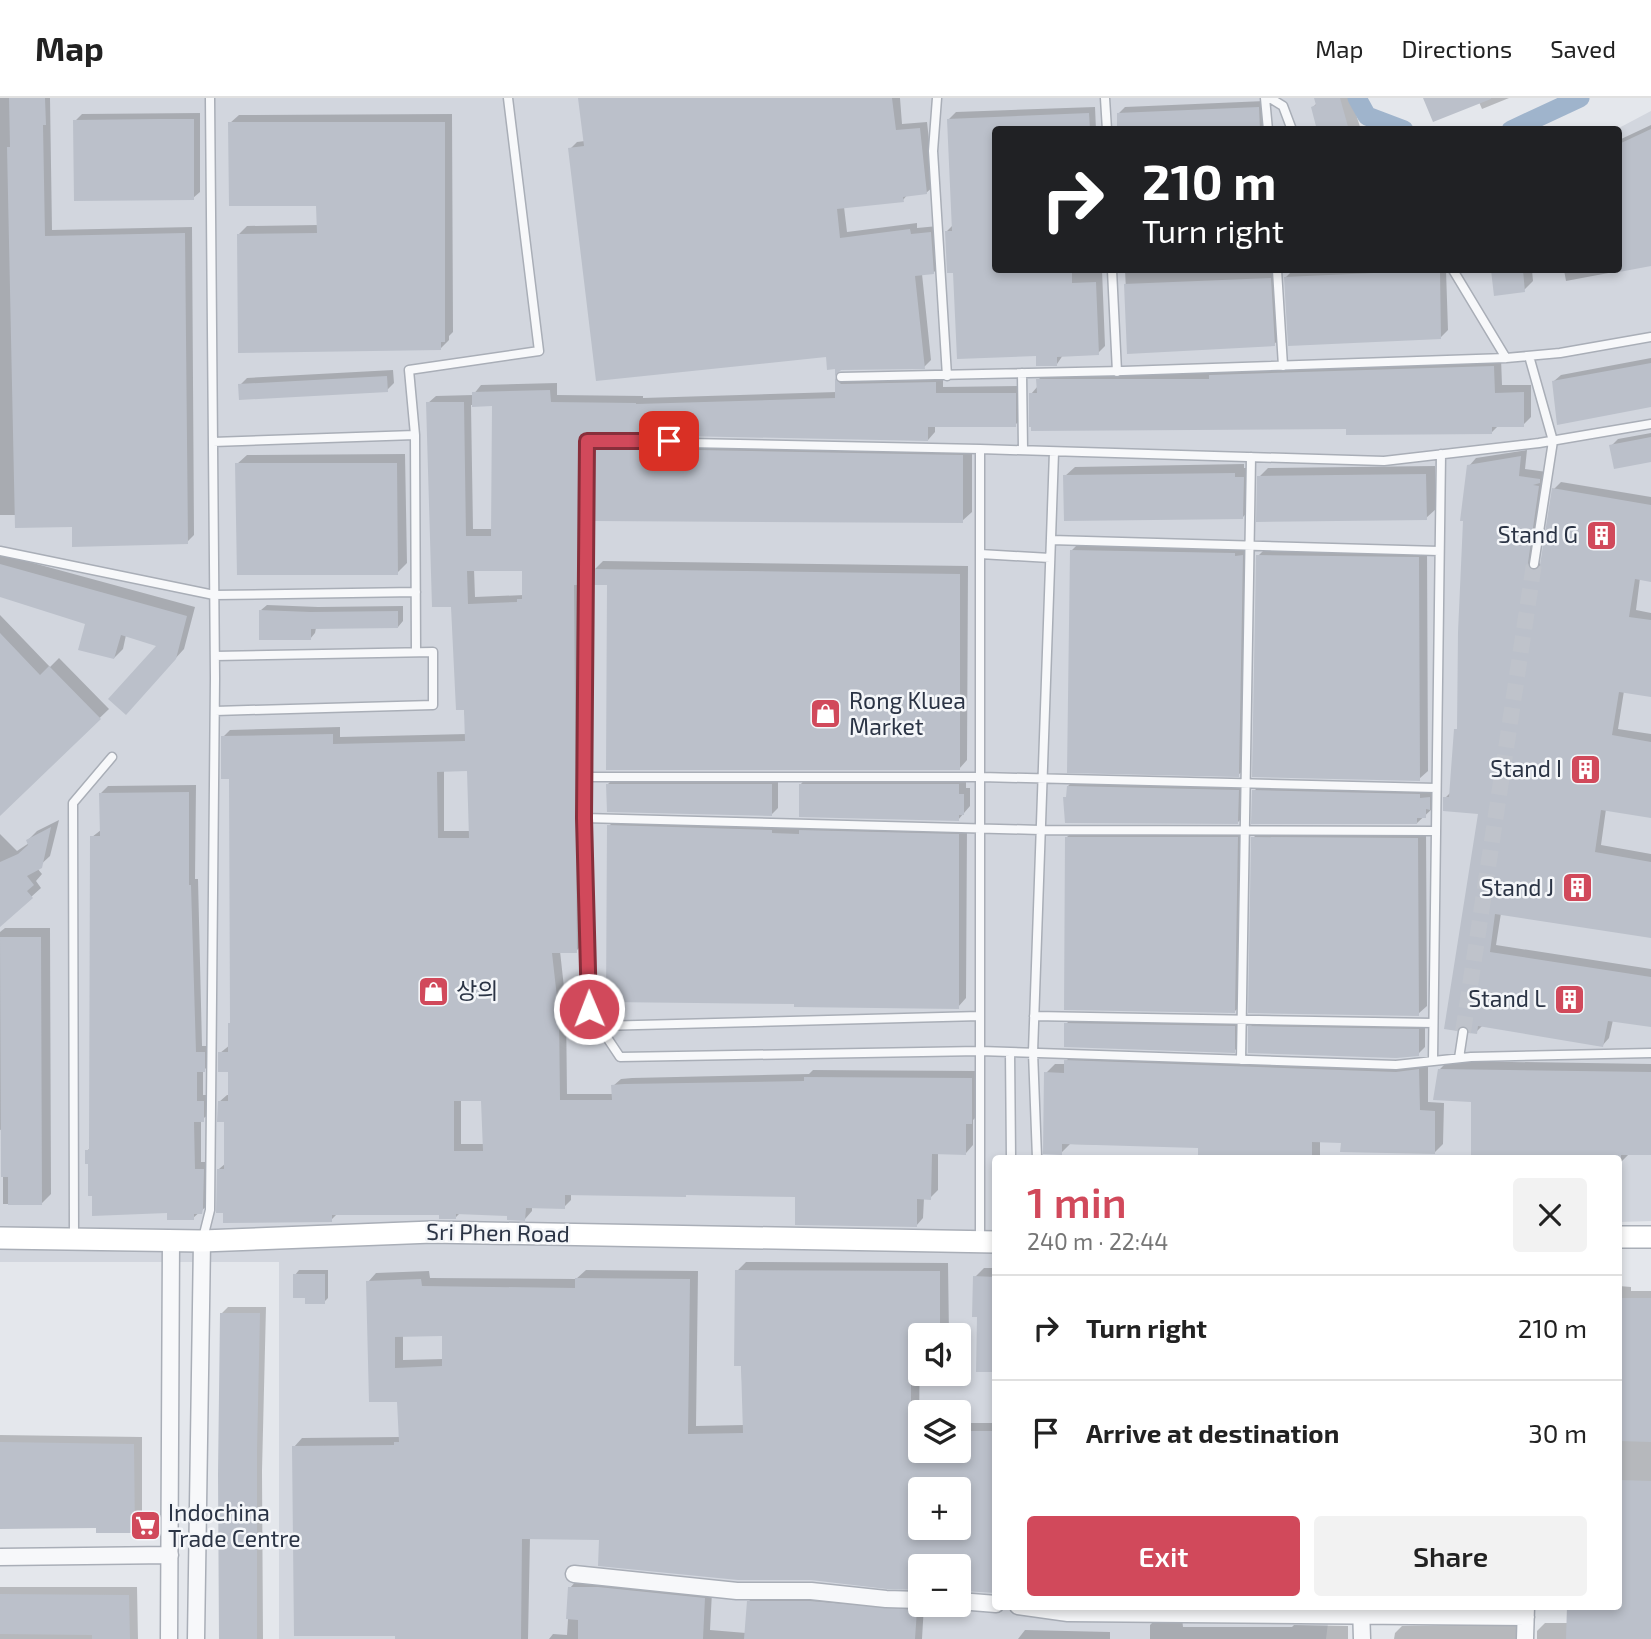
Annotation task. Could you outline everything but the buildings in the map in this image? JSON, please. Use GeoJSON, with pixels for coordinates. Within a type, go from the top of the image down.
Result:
{"type":"FeatureCollection","features":[{"type":"Feature","properties":{"kind":"main road","name":"Sri Phen Road"},"geometry":{"type":"LineString","coordinates":[[0,1238],[202,1241],[432,1232],[988,1242]]}},
{"type":"Feature","properties":{"kind":"main road"},"geometry":{"type":"LineString","coordinates":[[1622,1237],[1651,1237]]}},
{"type":"Feature","properties":{"kind":"street"},"geometry":{"type":"LineString","coordinates":[[169,1639],[172,1240]]}},
{"type":"Feature","properties":{"kind":"street"},"geometry":{"type":"LineString","coordinates":[[196,1639],[202,1241]]}},
{"type":"Feature","properties":{"kind":"street"},"geometry":{"type":"LineString","coordinates":[[0,1557],[170,1555]]}},
{"type":"Feature","properties":{"kind":"street"},"geometry":{"type":"LineString","coordinates":[[574,1574],[737,1591],[811,1591],[908,1600]]}},
{"type":"Feature","properties":{"kind":"street"},"geometry":{"type":"LineString","coordinates":[[971,1602],[992,1604]]}},
{"type":"Feature","properties":{"kind":"street"},"geometry":{"type":"LineString","coordinates":[[1051,1610],[1526,1612],[1525,1639]]}},
{"type":"Feature","properties":{"kind":"street"},"geometry":{"type":"LineString","coordinates":[[1361,1611],[1362,1639]]}},
{"type":"Feature","properties":{"kind":"lane"},"geometry":{"type":"LineString","coordinates":[[202,1241],[210,1210],[215,711],[209,98]]}},
{"type":"Feature","properties":{"kind":"lane"},"geometry":{"type":"LineString","coordinates":[[416,652],[415,435],[409,370],[540,351],[508,98]]}},
{"type":"Feature","properties":{"kind":"lane"},"geometry":{"type":"LineString","coordinates":[[937,98],[933,151],[947,376]]}},
{"type":"Feature","properties":{"kind":"lane"},"geometry":{"type":"LineString","coordinates":[[1105,98],[1107,126]]}},
{"type":"Feature","properties":{"kind":"lane"},"geometry":{"type":"LineString","coordinates":[[1268,126],[1267,98],[1283,106],[1290,126]]}},
{"type":"Feature","properties":{"kind":"lane"},"geometry":{"type":"LineString","coordinates":[[1112,273],[1117,372]]}},
{"type":"Feature","properties":{"kind":"lane"},"geometry":{"type":"LineString","coordinates":[[1277,273],[1283,366]]}},
{"type":"Feature","properties":{"kind":"lane"},"geometry":{"type":"LineString","coordinates":[[1455,273],[1506,358]]}},
{"type":"Feature","properties":{"kind":"lane"},"geometry":{"type":"LineString","coordinates":[[841,377],[1117,372],[1506,358],[1651,337]]}},
{"type":"Feature","properties":{"kind":"lane"},"geometry":{"type":"LineString","coordinates":[[1529,356],[1553,441],[1534,564]]}},
{"type":"Feature","properties":{"kind":"lane"},"geometry":{"type":"LineString","coordinates":[[1022,373],[1023,450]]}},
{"type":"Feature","properties":{"kind":"lane"},"geometry":{"type":"LineString","coordinates":[[1651,424],[1553,441],[1384,461],[587,441],[584,818],[589,1009],[620,1057],[980,1051],[1396,1065],[1459,1058],[1651,1054]]}},
{"type":"Feature","properties":{"kind":"lane"},"geometry":{"type":"LineString","coordinates":[[213,442],[415,435]]}},
{"type":"Feature","properties":{"kind":"lane"},"geometry":{"type":"LineString","coordinates":[[980,449],[980,1051],[988,1242]]}},
{"type":"Feature","properties":{"kind":"lane"},"geometry":{"type":"LineString","coordinates":[[1037,1155],[1032,1052],[1054,452]]}},
{"type":"Feature","properties":{"kind":"lane"},"geometry":{"type":"LineString","coordinates":[[1433,1060],[1441,454]]}},
{"type":"Feature","properties":{"kind":"lane"},"geometry":{"type":"LineString","coordinates":[[1241,1060],[1251,457]]}},
{"type":"Feature","properties":{"kind":"lane"},"geometry":{"type":"LineString","coordinates":[[1051,540],[1439,551]]}},
{"type":"Feature","properties":{"kind":"lane"},"geometry":{"type":"LineString","coordinates":[[0,551],[214,595],[416,592]]}},
{"type":"Feature","properties":{"kind":"lane"},"geometry":{"type":"LineString","coordinates":[[980,554],[1050,558]]}},
{"type":"Feature","properties":{"kind":"lane"},"geometry":{"type":"LineString","coordinates":[[215,656],[433,652],[433,705],[215,711]]}},
{"type":"Feature","properties":{"kind":"lane"},"geometry":{"type":"LineString","coordinates":[[74,1238],[73,803],[112,757]]}},
{"type":"Feature","properties":{"kind":"lane"},"geometry":{"type":"LineString","coordinates":[[585,777],[981,777],[1436,788]]}},
{"type":"Feature","properties":{"kind":"lane"},"geometry":{"type":"LineString","coordinates":[[584,818],[1040,830],[1435,831]]}},
{"type":"Feature","properties":{"kind":"lane"},"geometry":{"type":"LineString","coordinates":[[599,1026],[980,1016]]}},
{"type":"Feature","properties":{"kind":"lane"},"geometry":{"type":"LineString","coordinates":[[1034,1016],[1433,1023]]}},
{"type":"Feature","properties":{"kind":"lane"},"geometry":{"type":"LineString","coordinates":[[1459,1058],[1463,1032]]}},
{"type":"Feature","properties":{"kind":"lane"},"geometry":{"type":"LineString","coordinates":[[1010,1052],[1011,1155]]}},
{"type":"Feature","properties":{"kind":"shaded area","name":"Rong Kluea Market"},"geometry":{"type":"Polygon","coordinates":[[[0,98],[1318,98],[1331,126],[992,126],[992,273],[1622,273],[1622,126],[1651,111],[1651,1221],[1622,1222],[1622,1155],[992,1155],[992,1610],[1330,1610],[1326,1639],[279,1639],[279,1262],[0,1262],[0,98]]]}},
{"type":"Feature","properties":{"kind":"waterway"},"geometry":{"type":"LineString","coordinates":[[1357,98],[1367,116],[1393,126]]}},
{"type":"Feature","properties":{"kind":"waterway"},"geometry":{"type":"LineString","coordinates":[[1520,126],[1580,98]]}},
{"type":"Feature","properties":{"kind":"tunnel"},"geometry":{"type":"LineString","coordinates":[[1463,1032],[1534,564]]}},
{"type":"Feature","properties":{"kind":"place","name":"Stand G"},"geometry":{"type":"Point","coordinates":[1601,535]}},
{"type":"Feature","properties":{"kind":"place","name":"Rong Kluea Market"},"geometry":{"type":"Point","coordinates":[826,714]}},
{"type":"Feature","properties":{"kind":"place","name":"Stand I"},"geometry":{"type":"Point","coordinates":[1585,769]}},
{"type":"Feature","properties":{"kind":"place","name":"Stand J"},"geometry":{"type":"Point","coordinates":[1577,888]}},
{"type":"Feature","properties":{"kind":"place","name":"상의"},"geometry":{"type":"Point","coordinates":[433,991]}},
{"type":"Feature","properties":{"kind":"place","name":"Stand L"},"geometry":{"type":"Point","coordinates":[1569,999]}},
{"type":"Feature","properties":{"kind":"place","name":"Indochina Trade Centre"},"geometry":{"type":"Point","coordinates":[145,1526]}},
{"type":"Feature","properties":{"kind":"route"},"geometry":{"type":"LineString","coordinates":[[589,1009],[584,818],[587,441],[669,441]]}}]}
